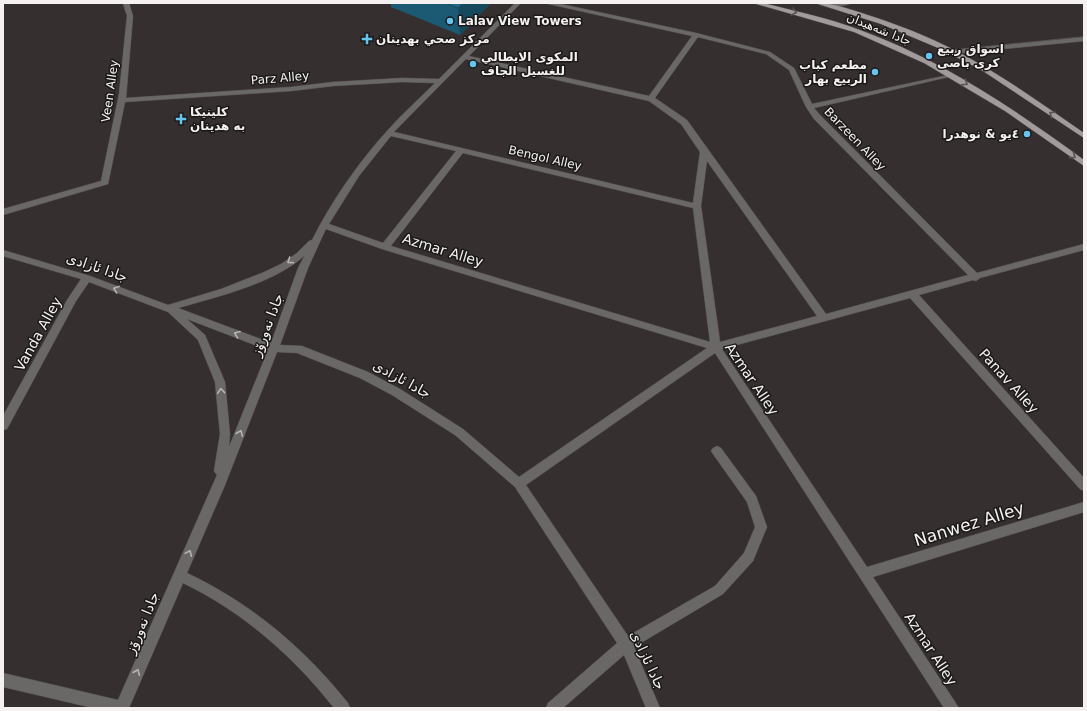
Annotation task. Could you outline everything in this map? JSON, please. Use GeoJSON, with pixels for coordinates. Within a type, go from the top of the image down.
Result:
{"type":"FeatureCollection","features":[{"type":"Feature","properties":{"kind":"main road","name":"جادا شەهیدان"},"geometry":{"type":"LineString","coordinates":[[756,3],[811,17],[869,35],[925,60],[1031,126],[1084,164]]}},
{"type":"Feature","properties":{"kind":"main road","name":"جادا شەهیدان"},"geometry":{"type":"LineString","coordinates":[[818,3],[892,26],[952,52],[984,70],[1084,136]]}},
{"type":"Feature","properties":{"kind":"street","name":"Veen Alley"},"geometry":{"type":"LineString","coordinates":[[3,212],[105,182],[122,100],[130,16],[126,3]]}},
{"type":"Feature","properties":{"kind":"street","name":"جادا نەورۆز"},"geometry":{"type":"LineString","coordinates":[[122,708],[218,485],[274,348],[303,268],[318,235],[356,175],[389,133],[518,3]]}},
{"type":"Feature","properties":{"kind":"street","name":"Barzeen Alley"},"geometry":{"type":"LineString","coordinates":[[547,3],[696,35],[768,53],[792,70],[810,107],[817,117],[976,278]]}},
{"type":"Feature","properties":{"kind":"street"},"geometry":{"type":"LineString","coordinates":[[828,6],[849,3]]}},
{"type":"Feature","properties":{"kind":"street"},"geometry":{"type":"LineString","coordinates":[[651,99],[696,35]]}},
{"type":"Feature","properties":{"kind":"street"},"geometry":{"type":"LineString","coordinates":[[952,52],[1084,39]]}},
{"type":"Feature","properties":{"kind":"street"},"geometry":{"type":"LineString","coordinates":[[465,57],[651,99],[684,122],[824,318]]}},
{"type":"Feature","properties":{"kind":"street"},"geometry":{"type":"LineString","coordinates":[[810,107],[951,75]]}},
{"type":"Feature","properties":{"kind":"street","name":"Parz Alley"},"geometry":{"type":"LineString","coordinates":[[122,100],[291,89],[333,84],[402,80],[441,80]]}},
{"type":"Feature","properties":{"kind":"street","name":"Bengol Alley"},"geometry":{"type":"LineString","coordinates":[[389,133],[697,206]]}},
{"type":"Feature","properties":{"kind":"street"},"geometry":{"type":"LineString","coordinates":[[385,246],[461,150]]}},
{"type":"Feature","properties":{"kind":"street"},"geometry":{"type":"LineString","coordinates":[[704,152],[697,206],[716,347]]}},
{"type":"Feature","properties":{"kind":"street","name":"Azmar Alley"},"geometry":{"type":"LineString","coordinates":[[324,225],[385,246],[716,347],[952,708]]}},
{"type":"Feature","properties":{"kind":"street"},"geometry":{"type":"LineString","coordinates":[[168,308],[236,288],[263,276],[288,263],[308,248],[318,235]]}},
{"type":"Feature","properties":{"kind":"street"},"geometry":{"type":"LineString","coordinates":[[519,484],[716,347],[976,278],[1084,247]]}},
{"type":"Feature","properties":{"kind":"street","name":"جادا ئازادی"},"geometry":{"type":"LineString","coordinates":[[3,253],[86,278],[274,348],[298,349],[358,372],[396,392],[459,432],[519,484],[626,644],[653,708]]}},
{"type":"Feature","properties":{"kind":"street","name":"Vanda Alley"},"geometry":{"type":"LineString","coordinates":[[3,426],[72,300],[86,278]]}},
{"type":"Feature","properties":{"kind":"street","name":"Panav Alley"},"geometry":{"type":"LineString","coordinates":[[913,295],[1084,486]]}},
{"type":"Feature","properties":{"kind":"street"},"geometry":{"type":"LineString","coordinates":[[168,308],[202,338],[220,382],[225,434],[218,485]]}},
{"type":"Feature","properties":{"kind":"street"},"geometry":{"type":"LineString","coordinates":[[553,708],[626,644],[719,590],[748,557],[761,527],[752,500],[717,451]]}},
{"type":"Feature","properties":{"kind":"street","name":"Nanwez Alley"},"geometry":{"type":"LineString","coordinates":[[864,574],[1084,507]]}},
{"type":"Feature","properties":{"kind":"street"},"geometry":{"type":"LineString","coordinates":[[179,575],[219,595],[257,620],[292,650],[326,685],[343,708]]}},
{"type":"Feature","properties":{"kind":"street"},"geometry":{"type":"LineString","coordinates":[[3,680],[122,708]]}},
{"type":"Feature","properties":{"kind":"building"},"geometry":{"type":"Polygon","coordinates":[[[445,3],[463,3],[458,8],[445,3]]]}},
{"type":"Feature","properties":{"kind":"place","name":"Lalav View Towers"},"geometry":{"type":"Point","coordinates":[450,21]}},
{"type":"Feature","properties":{"kind":"place","name":"مركز صحي بهدينان"},"geometry":{"type":"Point","coordinates":[367,39]}},
{"type":"Feature","properties":{"kind":"place","name":"اسواق ربيع كرى باصى"},"geometry":{"type":"Point","coordinates":[929,56]}},
{"type":"Feature","properties":{"kind":"place","name":"المكوى الايطالي للغسيل الجاف"},"geometry":{"type":"Point","coordinates":[473,64]}},
{"type":"Feature","properties":{"kind":"place","name":"مطعم كباب الربيع بهار"},"geometry":{"type":"Point","coordinates":[875,72]}},
{"type":"Feature","properties":{"kind":"place","name":"كلينيكا به هدينان"},"geometry":{"type":"Point","coordinates":[181,119]}},
{"type":"Feature","properties":{"kind":"place","name":"٤يو & نوهدرا"},"geometry":{"type":"Point","coordinates":[1027,134]}}]}
